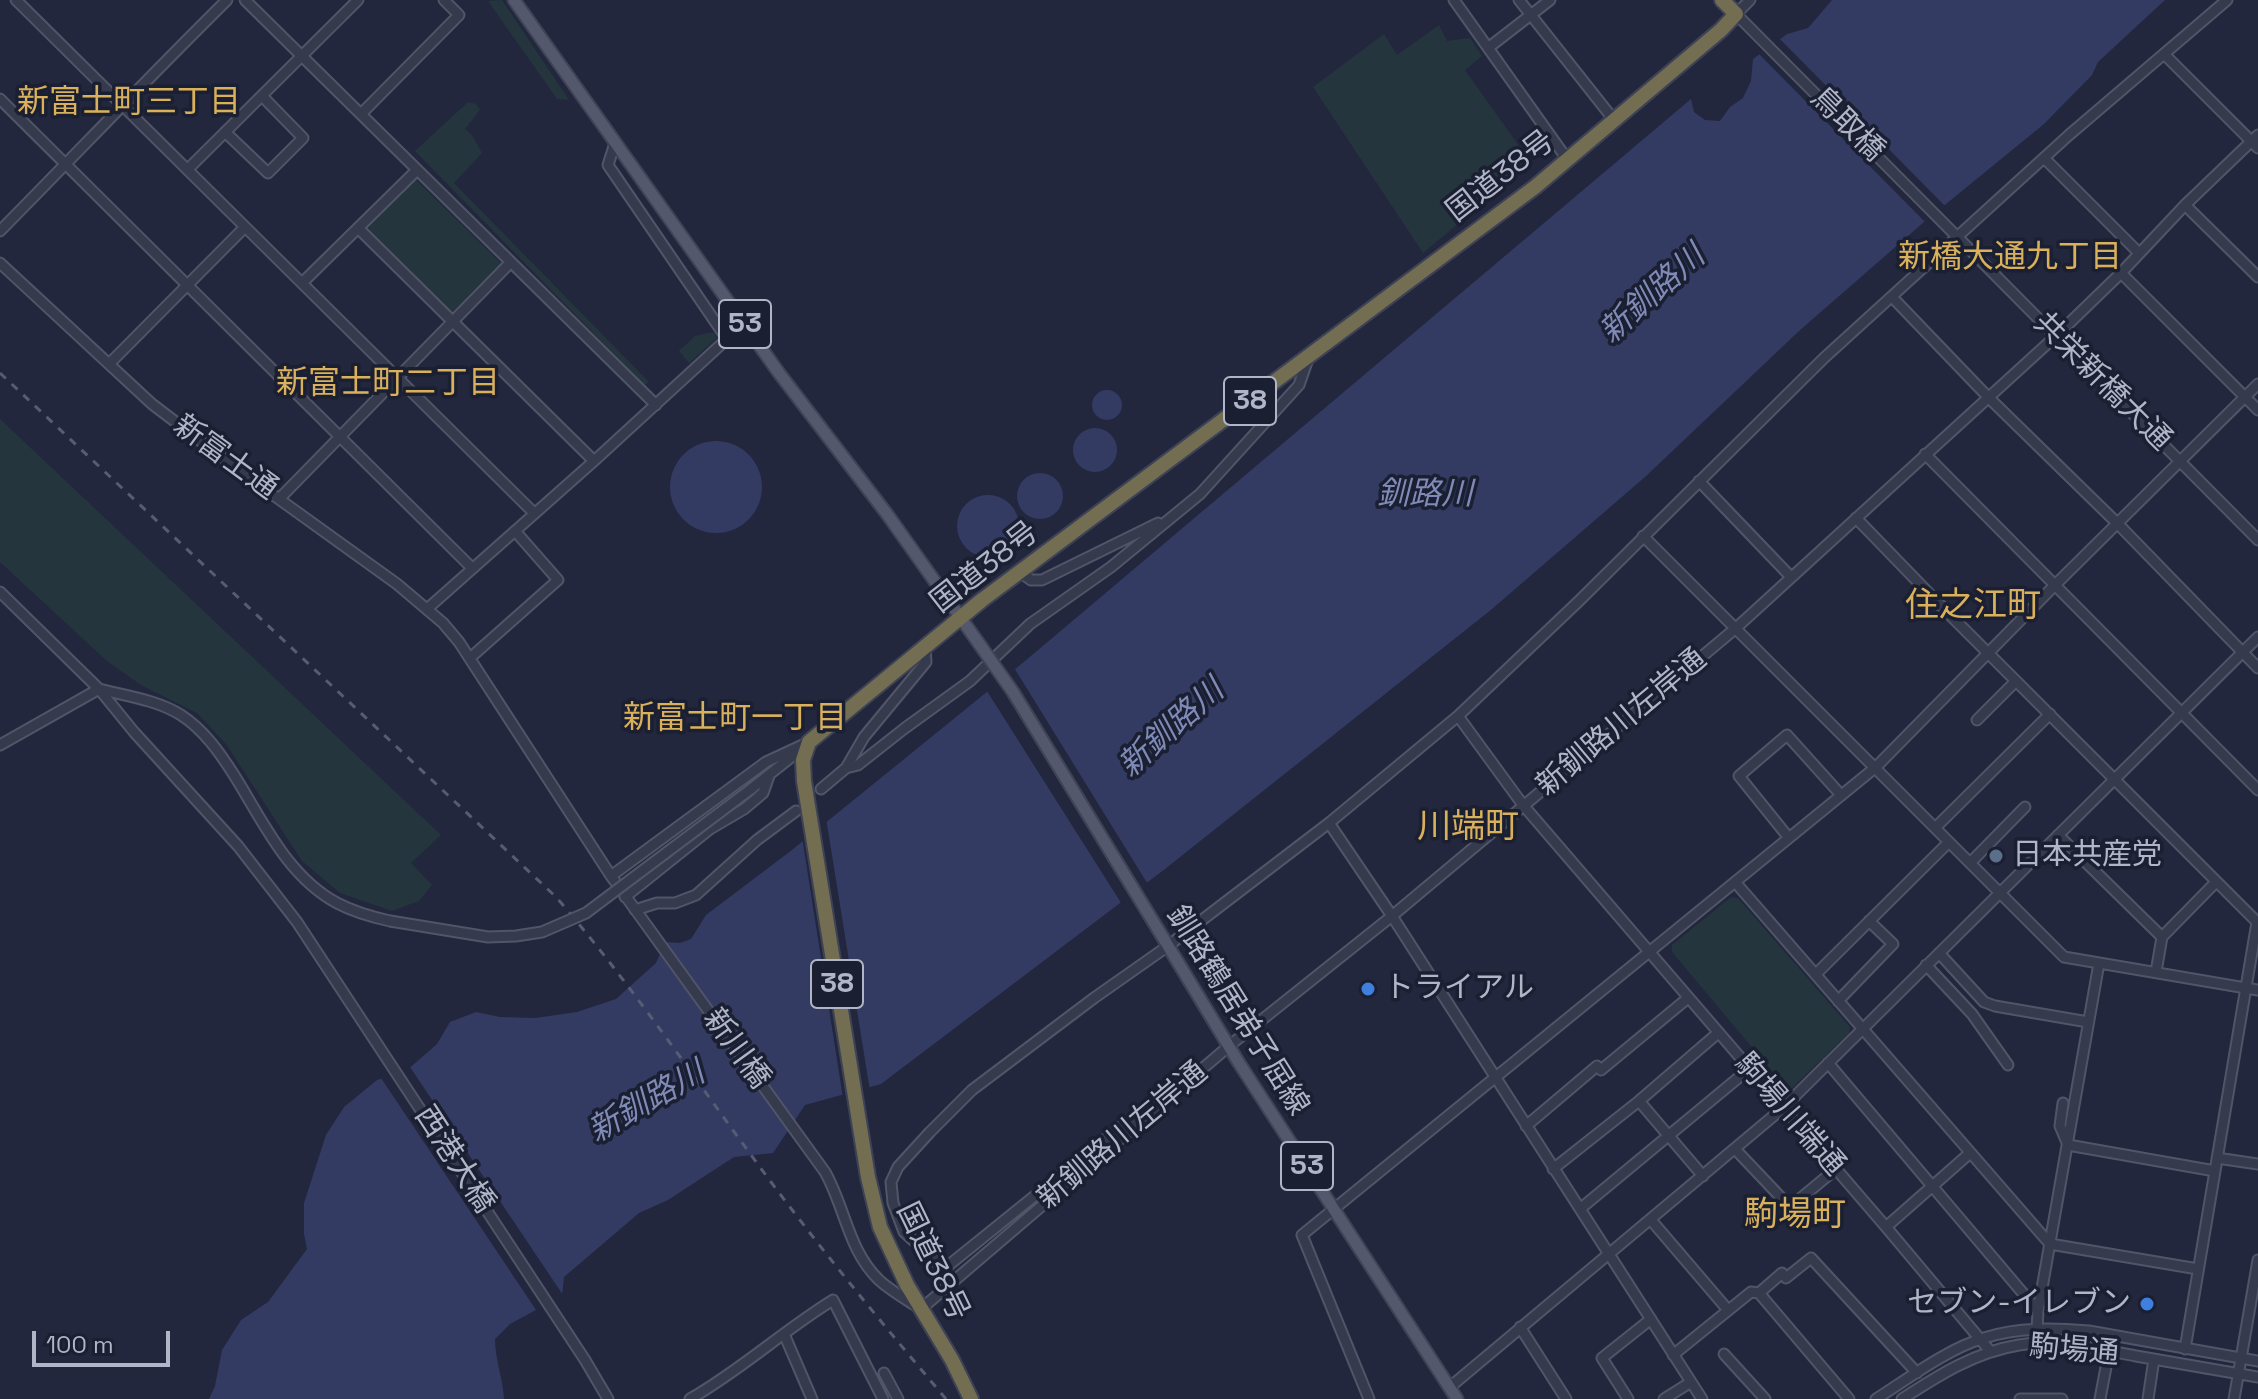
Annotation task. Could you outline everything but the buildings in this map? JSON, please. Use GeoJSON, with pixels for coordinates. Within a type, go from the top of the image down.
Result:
{"type":"FeatureCollection","features":[{"type":"Feature","properties":{"kind":"highway"},"geometry":{"type":"LineString","coordinates":[[1722,0],[1736,14]]}},
{"type":"Feature","properties":{"kind":"highway","name":"国道38号"},"geometry":{"type":"LineString","coordinates":[[971,1399],[880,1227],[803,808],[803,760],[809,742],[960,617],[1535,187],[1736,14]]}},
{"type":"Feature","properties":{"kind":"main road","name":"53"},"geometry":{"type":"LineString","coordinates":[[514,0],[779,373],[887,514],[960,617]]}},
{"type":"Feature","properties":{"kind":"main road","name":"釧路鶴居弟子屈線"},"geometry":{"type":"LineString","coordinates":[[960,617],[1013,692],[1229,1046],[1457,1399]]}},
{"type":"Feature","properties":{"kind":"street"},"geometry":{"type":"LineString","coordinates":[[16,0],[534,513]]}},
{"type":"Feature","properties":{"kind":"street"},"geometry":{"type":"LineString","coordinates":[[0,231],[227,0]]}},
{"type":"Feature","properties":{"kind":"street"},"geometry":{"type":"LineString","coordinates":[[245,0],[656,405]]}},
{"type":"Feature","properties":{"kind":"street"},"geometry":{"type":"LineString","coordinates":[[188,169],[358,0]]}},
{"type":"Feature","properties":{"kind":"street"},"geometry":{"type":"LineString","coordinates":[[361,114],[459,15],[444,0]]}},
{"type":"Feature","properties":{"kind":"street"},"geometry":{"type":"LineString","coordinates":[[1454,0],[1567,159]]}},
{"type":"Feature","properties":{"kind":"street"},"geometry":{"type":"LineString","coordinates":[[1519,0],[1614,120]]}},
{"type":"Feature","properties":{"kind":"street"},"geometry":{"type":"LineString","coordinates":[[1488,48],[1550,0]]}},
{"type":"Feature","properties":{"kind":"street"},"geometry":{"type":"LineString","coordinates":[[1736,14],[1750,0]]}},
{"type":"Feature","properties":{"kind":"street"},"geometry":{"type":"LineString","coordinates":[[1143,1119],[1130,1119],[944,1269],[904,1232],[893,1203],[891,1182],[898,1167],[972,1090],[1329,823],[1458,716],[1824,358],[2044,158],[2227,0]]}},
{"type":"Feature","properties":{"kind":"street","name":"鳥取橋"},"geometry":{"type":"LineString","coordinates":[[1736,14],[1945,223]]}},
{"type":"Feature","properties":{"kind":"street"},"geometry":{"type":"LineString","coordinates":[[2164,54],[2256,141]]}},
{"type":"Feature","properties":{"kind":"street"},"geometry":{"type":"LineString","coordinates":[[225,132],[268,173],[303,138],[262,96]]}},
{"type":"Feature","properties":{"kind":"street"},"geometry":{"type":"LineString","coordinates":[[0,99],[472,568]]}},
{"type":"Feature","properties":{"kind":"street","name":"新釧路川左岸通"},"geometry":{"type":"LineString","coordinates":[[921,1309],[1229,1046],[1392,916],[1736,628],[2057,335],[2185,205],[2256,141]]}},
{"type":"Feature","properties":{"kind":"street"},"geometry":{"type":"LineString","coordinates":[[427,609],[727,339],[608,165],[615,143]]}},
{"type":"Feature","properties":{"kind":"street"},"geometry":{"type":"LineString","coordinates":[[2044,158],[2139,253]]}},
{"type":"Feature","properties":{"kind":"street"},"geometry":{"type":"LineString","coordinates":[[302,283],[417,170]]}},
{"type":"Feature","properties":{"kind":"street"},"geometry":{"type":"LineString","coordinates":[[2185,205],[2258,277]]}},
{"type":"Feature","properties":{"kind":"street","name":"共栄新橋大通"},"geometry":{"type":"LineString","coordinates":[[1945,223],[2258,540]]}},
{"type":"Feature","properties":{"kind":"street"},"geometry":{"type":"LineString","coordinates":[[109,364],[245,227]]}},
{"type":"Feature","properties":{"kind":"street"},"geometry":{"type":"LineString","coordinates":[[359,229],[594,461]]}},
{"type":"Feature","properties":{"kind":"street","name":"新富士通"},"geometry":{"type":"LineString","coordinates":[[0,263],[152,404],[427,609],[459,642],[611,876]]}},
{"type":"Feature","properties":{"kind":"street"},"geometry":{"type":"LineString","coordinates":[[280,498],[510,263]]}},
{"type":"Feature","properties":{"kind":"street"},"geometry":{"type":"LineString","coordinates":[[2121,273],[2258,410]]}},
{"type":"Feature","properties":{"kind":"street"},"geometry":{"type":"LineString","coordinates":[[1893,298],[2258,668]]}},
{"type":"Feature","properties":{"kind":"street"},"geometry":{"type":"LineString","coordinates":[[846,768],[858,765],[970,681],[1030,624],[1111,567],[1200,494],[1299,385],[1310,356]]}},
{"type":"Feature","properties":{"kind":"street"},"geometry":{"type":"LineString","coordinates":[[1369,1399],[1302,1235],[1876,767],[2258,384]]}},
{"type":"Feature","properties":{"kind":"street"},"geometry":{"type":"LineString","coordinates":[[1925,454],[2258,790]]}},
{"type":"Feature","properties":{"kind":"street"},"geometry":{"type":"LineString","coordinates":[[1699,481],[1791,577]]}},
{"type":"Feature","properties":{"kind":"street"},"geometry":{"type":"LineString","coordinates":[[1020,572],[1031,580],[1042,580],[1172,516]]}},
{"type":"Feature","properties":{"kind":"street"},"geometry":{"type":"LineString","coordinates":[[1856,518],[2257,922],[2185,1349]]}},
{"type":"Feature","properties":{"kind":"street"},"geometry":{"type":"LineString","coordinates":[[470,658],[558,580],[515,531]]}},
{"type":"Feature","properties":{"kind":"street"},"geometry":{"type":"LineString","coordinates":[[1643,536],[2064,957],[2258,990]]}},
{"type":"Feature","properties":{"kind":"street","name":"西港大橋"},"geometry":{"type":"LineString","coordinates":[[0,592],[99,689],[238,846],[297,922],[608,1399]]}},
{"type":"Feature","properties":{"kind":"street"},"geometry":{"type":"LineString","coordinates":[[1450,1387],[1783,1108],[2258,637]]}},
{"type":"Feature","properties":{"kind":"street"},"geometry":{"type":"LineString","coordinates":[[821,789],[846,768],[864,737],[926,662],[925,647]]}},
{"type":"Feature","properties":{"kind":"street"},"geometry":{"type":"LineString","coordinates":[[1977,720],[2016,681]]}},
{"type":"Feature","properties":{"kind":"street"},"geometry":{"type":"LineString","coordinates":[[0,745],[99,689],[146,700],[183,716],[205,735],[273,840],[303,877],[337,903],[390,921],[488,937],[542,932],[586,913],[769,776],[809,742]]}},
{"type":"Feature","properties":{"kind":"street"},"geometry":{"type":"LineString","coordinates":[[1935,828],[2050,714]]}},
{"type":"Feature","properties":{"kind":"street","name":"駒場川端通"},"geometry":{"type":"LineString","coordinates":[[1458,716],[1523,805],[1990,1351]]}},
{"type":"Feature","properties":{"kind":"street"},"geometry":{"type":"LineString","coordinates":[[1789,838],[1739,776],[1787,735],[1841,795]]}},
{"type":"Feature","properties":{"kind":"street"},"geometry":{"type":"LineString","coordinates":[[611,876],[766,762],[809,742]]}},
{"type":"Feature","properties":{"kind":"street"},"geometry":{"type":"LineString","coordinates":[[625,897],[710,829],[754,801],[763,793],[769,776]]}},
{"type":"Feature","properties":{"kind":"street"},"geometry":{"type":"LineString","coordinates":[[1970,863],[2025,807]]}},
{"type":"Feature","properties":{"kind":"street"},"geometry":{"type":"LineString","coordinates":[[635,910],[657,903],[675,903],[696,895],[757,840],[803,808]]}},
{"type":"Feature","properties":{"kind":"street"},"geometry":{"type":"LineString","coordinates":[[1329,823],[1702,1399]]}},
{"type":"Feature","properties":{"kind":"street"},"geometry":{"type":"LineString","coordinates":[[2058,835],[2162,937]]}},
{"type":"Feature","properties":{"kind":"street"},"geometry":{"type":"LineString","coordinates":[[1816,974],[1949,842]]}},
{"type":"Feature","properties":{"kind":"street","name":"新川橋"},"geometry":{"type":"LineString","coordinates":[[611,876],[825,1172],[836,1191],[855,1248],[863,1262],[880,1281],[921,1309]]}},
{"type":"Feature","properties":{"kind":"street"},"geometry":{"type":"LineString","coordinates":[[1735,882],[2050,1244],[2198,1269]]}},
{"type":"Feature","properties":{"kind":"street"},"geometry":{"type":"LineString","coordinates":[[2156,972],[2162,937],[2216,882]]}},
{"type":"Feature","properties":{"kind":"street"},"geometry":{"type":"LineString","coordinates":[[1838,1001],[1893,944],[1869,921]]}},
{"type":"Feature","properties":{"kind":"street"},"geometry":{"type":"LineString","coordinates":[[1939,953],[1984,1002],[2088,1022]]}},
{"type":"Feature","properties":{"kind":"street"},"geometry":{"type":"LineString","coordinates":[[2037,1329],[2099,963]]}},
{"type":"Feature","properties":{"kind":"street"},"geometry":{"type":"LineString","coordinates":[[1926,965],[1972,1014],[2008,1065]]}},
{"type":"Feature","properties":{"kind":"street"},"geometry":{"type":"LineString","coordinates":[[1526,1126],[1597,1066],[1601,1070],[1688,998]]}},
{"type":"Feature","properties":{"kind":"street"},"geometry":{"type":"LineString","coordinates":[[1972,1014],[1984,1002]]}},
{"type":"Feature","properties":{"kind":"street"},"geometry":{"type":"LineString","coordinates":[[1553,1169],[1718,1033]]}},
{"type":"Feature","properties":{"kind":"street"},"geometry":{"type":"LineString","coordinates":[[1828,1063],[2038,1311]]}},
{"type":"Feature","properties":{"kind":"street"},"geometry":{"type":"LineString","coordinates":[[1580,1209],[1749,1069]]}},
{"type":"Feature","properties":{"kind":"street"},"geometry":{"type":"LineString","coordinates":[[1639,1101],[1703,1176]]}},
{"type":"Feature","properties":{"kind":"street"},"geometry":{"type":"LineString","coordinates":[[2063,1103],[2060,1126],[2068,1145]]}},
{"type":"Feature","properties":{"kind":"street"},"geometry":{"type":"LineString","coordinates":[[2068,1145],[2215,1171]]}},
{"type":"Feature","properties":{"kind":"street"},"geometry":{"type":"LineString","coordinates":[[1735,1149],[1790,1207],[1836,1169]]}},
{"type":"Feature","properties":{"kind":"street"},"geometry":{"type":"LineString","coordinates":[[1886,1227],[1970,1153]]}},
{"type":"Feature","properties":{"kind":"street"},"geometry":{"type":"LineString","coordinates":[[2217,1158],[2258,1164]]}},
{"type":"Feature","properties":{"kind":"street"},"geometry":{"type":"LineString","coordinates":[[1651,1220],[1728,1310]]}},
{"type":"Feature","properties":{"kind":"street"},"geometry":{"type":"LineString","coordinates":[[1759,1293],[1782,1273],[1786,1278],[1811,1258],[1917,1373]]}},
{"type":"Feature","properties":{"kind":"street"},"geometry":{"type":"LineString","coordinates":[[2234,1399],[2258,1260]]}},
{"type":"Feature","properties":{"kind":"street"},"geometry":{"type":"LineString","coordinates":[[1673,1355],[1751,1292],[1759,1293],[1849,1399]]}},
{"type":"Feature","properties":{"kind":"street"},"geometry":{"type":"LineString","coordinates":[[690,1399],[718,1383],[799,1321],[833,1300],[883,1399]]}},
{"type":"Feature","properties":{"kind":"street"},"geometry":{"type":"LineString","coordinates":[[1628,1399],[1602,1358],[1651,1319]]}},
{"type":"Feature","properties":{"kind":"street"},"geometry":{"type":"LineString","coordinates":[[1520,1327],[1566,1399]]}},
{"type":"Feature","properties":{"kind":"street","name":"駒場通"},"geometry":{"type":"LineString","coordinates":[[1876,1399],[1963,1346],[1981,1339],[2037,1329],[2089,1331],[2258,1361]]}},
{"type":"Feature","properties":{"kind":"street"},"geometry":{"type":"LineString","coordinates":[[784,1334],[812,1399]]}},
{"type":"Feature","properties":{"kind":"street","name":"駒場通"},"geometry":{"type":"LineString","coordinates":[[1904,1399],[1951,1368],[1990,1351],[2042,1342],[2258,1377]]}},
{"type":"Feature","properties":{"kind":"street"},"geometry":{"type":"LineString","coordinates":[[2100,1399],[2109,1351]]}},
{"type":"Feature","properties":{"kind":"street"},"geometry":{"type":"LineString","coordinates":[[1724,1354],[1765,1399]]}},
{"type":"Feature","properties":{"kind":"street"},"geometry":{"type":"LineString","coordinates":[[2148,1399],[2154,1359]]}},
{"type":"Feature","properties":{"kind":"street"},"geometry":{"type":"LineString","coordinates":[[884,1373],[898,1399]]}},
{"type":"Feature","properties":{"kind":"street"},"geometry":{"type":"LineString","coordinates":[[1664,1399],[1691,1382]]}},
{"type":"Feature","properties":{"kind":"street"},"geometry":{"type":"LineString","coordinates":[[1897,1386],[1904,1399]]}},
{"type":"Feature","properties":{"kind":"street"},"geometry":{"type":"LineString","coordinates":[[2020,1399],[2062,1399]]}},
{"type":"Feature","properties":{"kind":"shaded area"},"geometry":{"type":"Polygon","coordinates":[[[502,0],[569,100],[557,99],[488,1],[502,0]]]}},
{"type":"Feature","properties":{"kind":"shaded area"},"geometry":{"type":"Polygon","coordinates":[[[1439,25],[1447,41],[1470,38],[1482,56],[1465,70],[1531,163],[1423,253],[1313,87],[1384,34],[1397,55],[1439,25]]]}},
{"type":"Feature","properties":{"kind":"shaded area"},"geometry":{"type":"Polygon","coordinates":[[[468,102],[476,104],[480,110],[465,129],[482,153],[454,183],[649,382],[644,385],[415,151],[468,102]]]}},
{"type":"Feature","properties":{"kind":"shaded area"},"geometry":{"type":"Polygon","coordinates":[[[413,177],[502,264],[454,314],[364,227],[413,177]]]}},
{"type":"Feature","properties":{"kind":"shaded area"},"geometry":{"type":"Polygon","coordinates":[[[714,333],[717,338],[689,363],[679,351],[695,336],[714,333]]]}},
{"type":"Feature","properties":{"kind":"shaded area"},"geometry":{"type":"Polygon","coordinates":[[[0,419],[441,835],[411,863],[432,885],[419,901],[392,911],[340,893],[302,861],[226,744],[197,713],[141,685],[107,661],[0,562],[0,419]]]}},
{"type":"Feature","properties":{"kind":"shaded area"},"geometry":{"type":"Polygon","coordinates":[[[1731,897],[1738,898],[1850,1027],[1849,1033],[1791,1089],[1787,1089],[1672,952],[1672,945],[1731,897]]]}},
{"type":"Feature","properties":{"kind":"water","name":"釧路川"},"geometry":{"type":"Polygon","coordinates":[[[1832,0],[2165,0],[2098,62],[2092,75],[2044,124],[1924,222],[1799,331],[1645,477],[1492,609],[1165,869],[881,1084],[805,1105],[773,1153],[734,1157],[668,1200],[639,1213],[564,1277],[562,1296],[510,1324],[495,1339],[504,1399],[209,1399],[215,1386],[222,1350],[241,1320],[268,1302],[307,1249],[304,1203],[326,1135],[344,1107],[377,1080],[406,1071],[437,1044],[450,1022],[476,1012],[500,1017],[535,1018],[577,1012],[616,999],[656,963],[665,942],[680,943],[691,939],[706,915],[792,850],[1025,661],[1691,99],[1694,112],[1705,120],[1720,121],[1730,107],[1743,98],[1751,81],[1753,59],[1787,34],[1808,28],[1832,0]]]}},
{"type":"Feature","properties":{"kind":"water"},"geometry":{"type":"Polygon","coordinates":[[[1107,390],[1117,395],[1122,405],[1117,415],[1107,420],[1097,415],[1092,405],[1097,395],[1107,390]]]}},
{"type":"Feature","properties":{"kind":"water"},"geometry":{"type":"Polygon","coordinates":[[[1095,428],[1111,434],[1117,450],[1111,466],[1095,472],[1079,466],[1073,450],[1079,434],[1095,428]]]}},
{"type":"Feature","properties":{"kind":"water"},"geometry":{"type":"Polygon","coordinates":[[[707,441],[725,441],[742,448],[755,461],[762,487],[755,513],[742,526],[725,533],[707,533],[690,526],[677,513],[670,496],[670,478],[677,461],[690,448],[707,441]]]}},
{"type":"Feature","properties":{"kind":"water"},"geometry":{"type":"Polygon","coordinates":[[[1040,473],[1057,479],[1063,496],[1057,513],[1040,519],[1023,513],[1017,496],[1023,479],[1040,473]]]}},
{"type":"Feature","properties":{"kind":"water"},"geometry":{"type":"Polygon","coordinates":[[[982,495],[994,495],[1010,504],[1017,514],[1017,538],[1010,548],[994,557],[982,557],[962,543],[957,532],[957,520],[971,500],[982,495]]]}},
{"type":"Feature","properties":{"kind":"pier"},"geometry":{"type":"Polygon","coordinates":[[[1777,36],[1947,208],[1927,224],[1756,51],[1777,36]]]}},
{"type":"Feature","properties":{"kind":"pier"},"geometry":{"type":"Polygon","coordinates":[[[1013,666],[1149,886],[1123,906],[985,688],[1013,666]]]}},
{"type":"Feature","properties":{"kind":"pier"},"geometry":{"type":"Polygon","coordinates":[[[826,818],[870,1091],[843,1098],[802,837],[826,818]]]}},
{"type":"Feature","properties":{"kind":"pier"},"geometry":{"type":"Polygon","coordinates":[[[408,1064],[564,1300],[538,1313],[379,1075],[408,1064]]]}},
{"type":"Feature","properties":{"kind":"railway"},"geometry":{"type":"LineString","coordinates":[[0,373],[556,897],[640,1002],[814,1238],[946,1399]]}},
{"type":"Feature","properties":{"kind":"place","name":"日本共産党"},"geometry":{"type":"Point","coordinates":[1996,856]}},
{"type":"Feature","properties":{"kind":"place","name":"トライアル"},"geometry":{"type":"Point","coordinates":[1368,989]}},
{"type":"Feature","properties":{"kind":"place","name":"セブン-イレブン"},"geometry":{"type":"Point","coordinates":[2147,1304]}},
{"type":"Feature","properties":{"kind":"district","name":"新富士町三丁目"},"geometry":{"type":"Point","coordinates":[129,103]}},
{"type":"Feature","properties":{"kind":"district","name":"新橋大通九丁目"},"geometry":{"type":"Point","coordinates":[2010,258]}},
{"type":"Feature","properties":{"kind":"district","name":"新富士町二丁目"},"geometry":{"type":"Point","coordinates":[388,384]}},
{"type":"Feature","properties":{"kind":"district","name":"住之江町"},"geometry":{"type":"Point","coordinates":[1973,607]}},
{"type":"Feature","properties":{"kind":"district","name":"新富士町一丁目"},"geometry":{"type":"Point","coordinates":[735,719]}},
{"type":"Feature","properties":{"kind":"district","name":"川端町"},"geometry":{"type":"Point","coordinates":[1468,828]}},
{"type":"Feature","properties":{"kind":"district","name":"駒場町"},"geometry":{"type":"Point","coordinates":[1795,1216]}},
{"type":"Feature","properties":{"kind":"water label","name":"新釧路川"},"geometry":{"type":"Point","coordinates":[1653,295]}},
{"type":"Feature","properties":{"kind":"water label","name":"新釧路川"},"geometry":{"type":"Point","coordinates":[1172,729]}},
{"type":"Feature","properties":{"kind":"water label","name":"新釧路川"},"geometry":{"type":"Point","coordinates":[647,1103]}}]}
